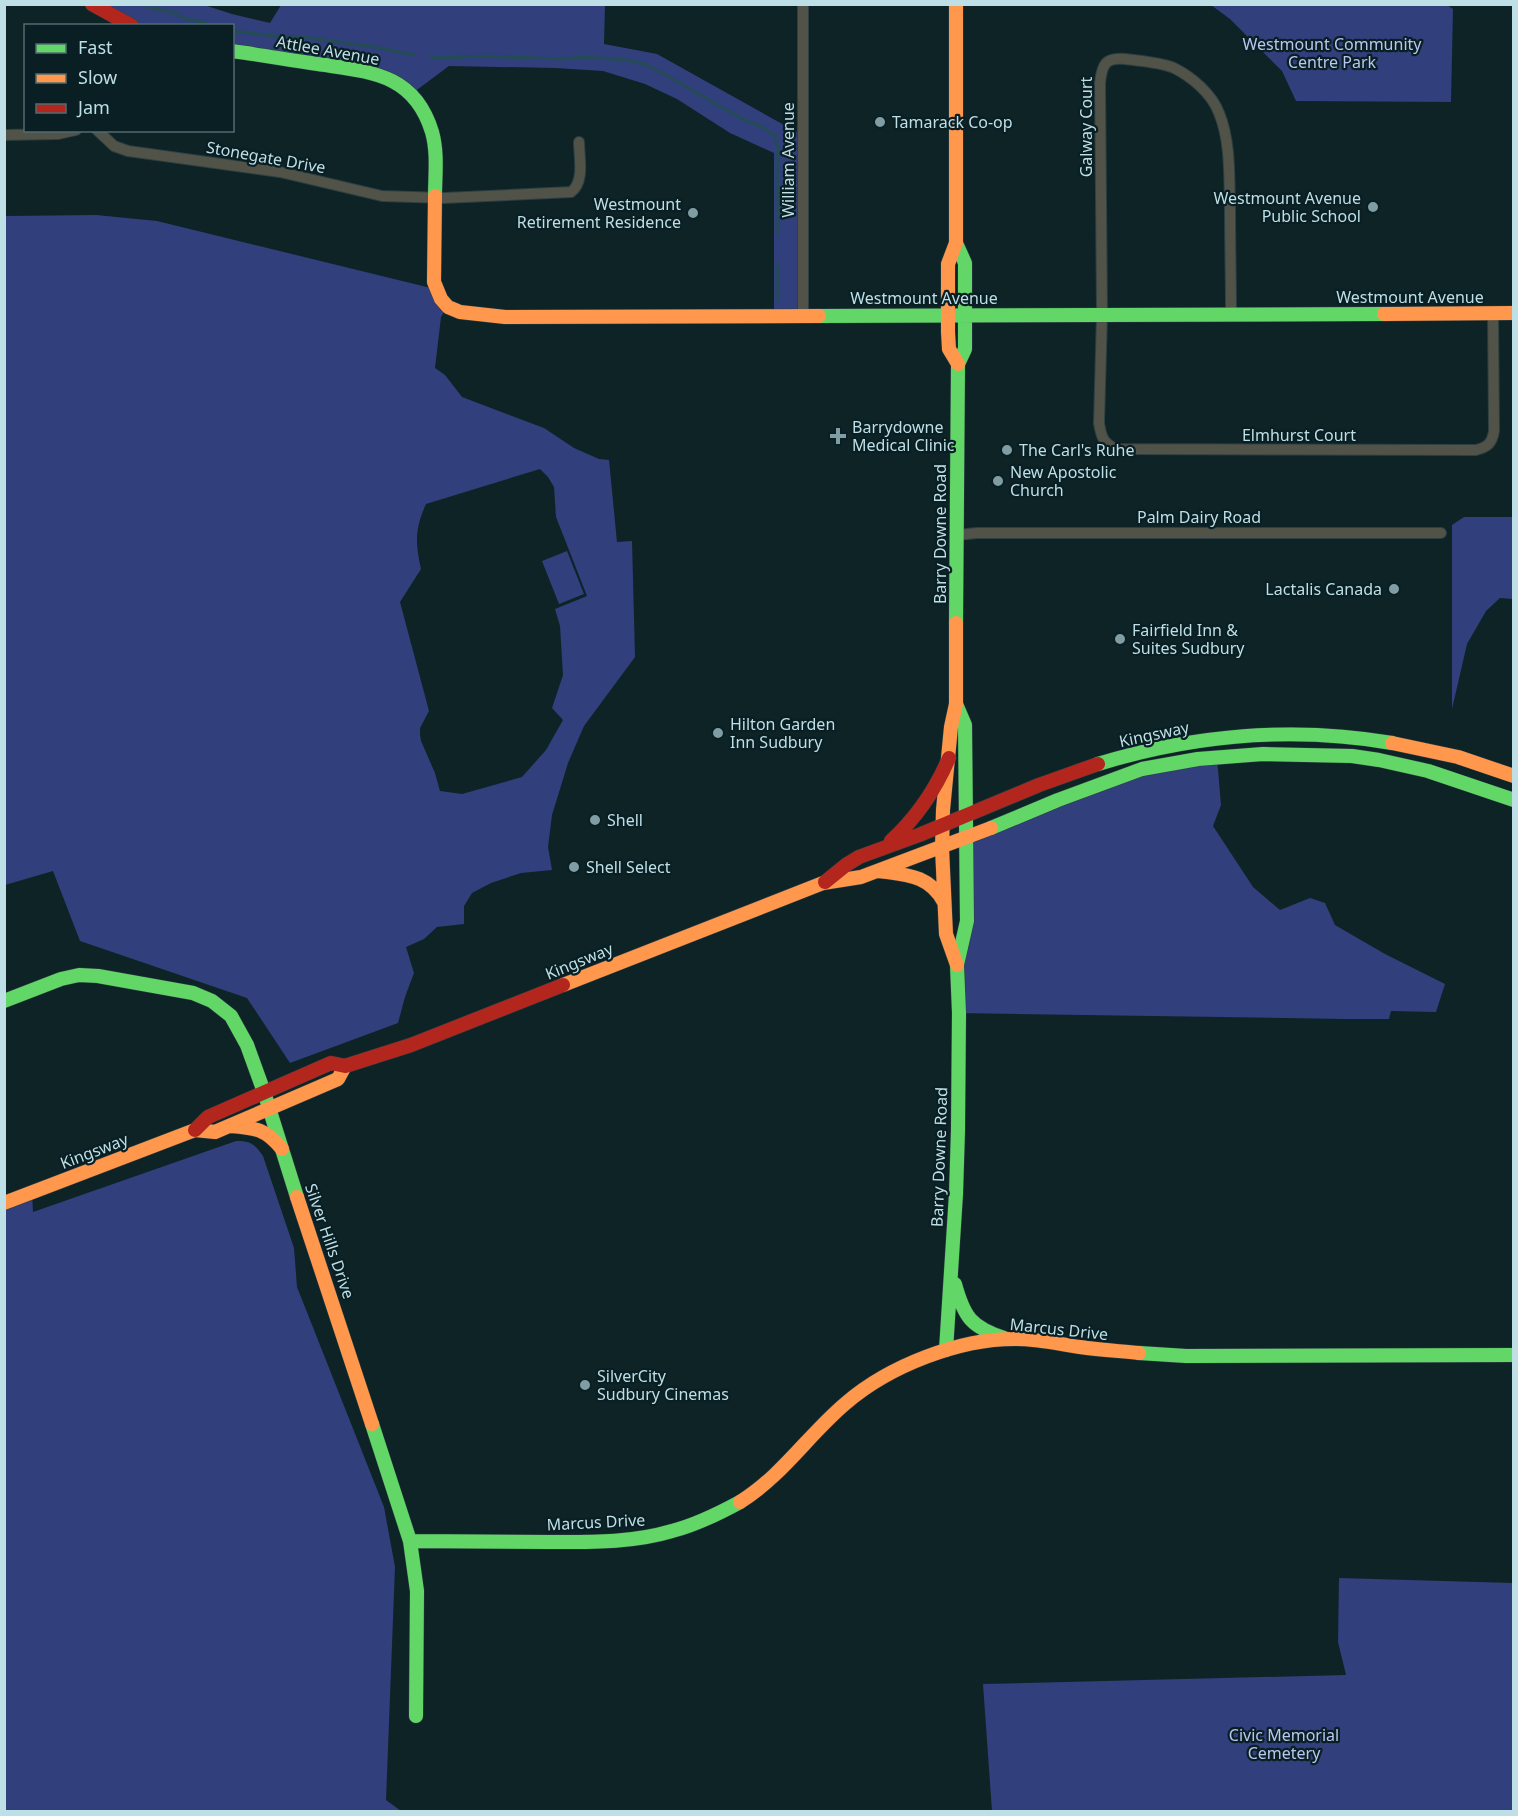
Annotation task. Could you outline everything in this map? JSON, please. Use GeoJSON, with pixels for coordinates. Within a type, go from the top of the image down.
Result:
{"type":"FeatureCollection","features":[{"type":"Feature","properties":{"kind":"street"},"geometry":{"type":"LineString","coordinates":[[92,4],[128,24]]}},
{"type":"Feature","properties":{"kind":"street","name":"William Avenue"},"geometry":{"type":"LineString","coordinates":[[803,4],[803,315]]}},
{"type":"Feature","properties":{"kind":"street","name":"Barry Downe Road"},"geometry":{"type":"LineString","coordinates":[[956,4],[956,243],[948,264],[948,315],[949,349],[958,364]]}},
{"type":"Feature","properties":{"kind":"street","name":"Attlee Avenue"},"geometry":{"type":"LineString","coordinates":[[234,51],[374,73],[398,84],[420,105],[433,132],[435,198]]}},
{"type":"Feature","properties":{"kind":"street","name":"Galway Court"},"geometry":{"type":"LineString","coordinates":[[1102,314],[1101,69],[1108,61],[1116,58],[1173,68],[1206,92],[1219,111],[1229,172],[1231,315]]}},
{"type":"Feature","properties":{"kind":"street"},"geometry":{"type":"LineString","coordinates":[[4,135],[39,136],[67,132]]}},
{"type":"Feature","properties":{"kind":"street","name":"Stonegate Drive"},"geometry":{"type":"LineString","coordinates":[[99,132],[114,146],[128,151],[279,172],[382,196],[435,198],[571,192],[575,189],[579,178],[579,142]]}},
{"type":"Feature","properties":{"kind":"street","name":"Westmount Avenue"},"geometry":{"type":"LineString","coordinates":[[435,198],[434,282],[436,291],[448,307],[459,311],[505,317],[1514,313]]}},
{"type":"Feature","properties":{"kind":"street","name":"Barry Downe Road"},"geometry":{"type":"LineString","coordinates":[[956,243],[965,263],[965,349],[958,364],[956,704],[951,728],[942,848],[946,934],[957,964]]}},
{"type":"Feature","properties":{"kind":"street","name":"Elmhurst Court"},"geometry":{"type":"LineString","coordinates":[[1102,314],[1099,423],[1104,441],[1117,450],[1476,450],[1486,447],[1493,440],[1493,313]]}},
{"type":"Feature","properties":{"kind":"street","name":"Palm Dairy Road"},"geometry":{"type":"LineString","coordinates":[[957,535],[977,533],[1441,533]]}},
{"type":"Feature","properties":{"kind":"street","name":"Barry Downe Road"},"geometry":{"type":"LineString","coordinates":[[946,1350],[958,1130],[957,964],[967,921],[965,725],[956,704]]}},
{"type":"Feature","properties":{"kind":"street","name":"Kingsway"},"geometry":{"type":"LineString","coordinates":[[823,883],[854,859],[1070,774],[1113,760],[1177,745],[1242,737],[1321,736],[1395,744],[1458,757],[1514,776]]}},
{"type":"Feature","properties":{"kind":"street","name":"Kingsway"},"geometry":{"type":"LineString","coordinates":[[4,1203],[195,1130],[208,1117],[331,1064],[345,1066],[411,1045],[823,883],[861,877],[878,871],[1142,769],[1198,759],[1239,755],[1326,754],[1379,760],[1428,771],[1514,800]]}},
{"type":"Feature","properties":{"kind":"street"},"geometry":{"type":"LineString","coordinates":[[883,848],[926,805],[938,785],[949,758]]}},
{"type":"Feature","properties":{"kind":"street"},"geometry":{"type":"LineString","coordinates":[[1494,770],[1514,772]]}},
{"type":"Feature","properties":{"kind":"street"},"geometry":{"type":"LineString","coordinates":[[878,871],[911,876],[929,883],[936,888],[944,902]]}},
{"type":"Feature","properties":{"kind":"street","name":"Silver Hills Drive"},"geometry":{"type":"LineString","coordinates":[[4,1001],[61,979],[79,975],[98,976],[193,993],[212,1001],[231,1016],[247,1046],[270,1108],[313,1248],[337,1314],[410,1541],[417,1591],[416,1716]]}},
{"type":"Feature","properties":{"kind":"street","name":"Kingsway"},"geometry":{"type":"LineString","coordinates":[[195,1130],[215,1132],[338,1079],[345,1066]]}},
{"type":"Feature","properties":{"kind":"street"},"geometry":{"type":"LineString","coordinates":[[229,1126],[265,1131],[272,1135],[282,1149]]}},
{"type":"Feature","properties":{"kind":"street"},"geometry":{"type":"LineString","coordinates":[[951,1272],[964,1313],[970,1322],[983,1331],[1005,1339]]}},
{"type":"Feature","properties":{"kind":"street","name":"Marcus Drive"},"geometry":{"type":"LineString","coordinates":[[410,1541],[614,1541],[657,1536],[690,1526],[711,1518],[744,1500],[768,1482],[834,1413],[880,1378],[919,1359],[946,1350],[1005,1339],[1044,1341],[1134,1353],[1186,1356],[1514,1355]]}},
{"type":"Feature","properties":{"kind":"green space"},"geometry":{"type":"Polygon","coordinates":[[[90,5],[204,5],[270,23],[281,5],[605,5],[604,44],[657,54],[802,135],[803,316],[774,316],[774,153],[730,133],[677,99],[645,84],[603,71],[449,66],[410,95],[398,85],[234,52],[234,24],[129,24],[90,5]]]}},
{"type":"Feature","properties":{"kind":"green space","name":"Westmount Community Centre Park"},"geometry":{"type":"Polygon","coordinates":[[[1211,5],[1447,5],[1453,9],[1451,102],[1296,101],[1282,71],[1230,19],[1211,5]]]}},
{"type":"Feature","properties":{"kind":"green space"},"geometry":{"type":"Polygon","coordinates":[[[96,215],[157,221],[435,289],[447,307],[441,317],[435,368],[445,375],[462,397],[544,428],[574,448],[599,459],[609,460],[617,542],[632,541],[635,657],[584,726],[568,763],[552,815],[548,847],[552,870],[521,873],[491,883],[472,893],[464,906],[464,924],[437,927],[424,939],[406,947],[414,973],[398,1023],[290,1063],[247,998],[80,941],[53,871],[5,885],[5,216],[96,215]],[[540,469],[426,504],[422,513],[417,536],[421,569],[400,602],[429,711],[420,728],[421,741],[440,791],[462,794],[522,777],[546,750],[563,720],[552,708],[563,675],[560,626],[555,609],[587,596],[556,517],[554,487],[540,469]]]}},
{"type":"Feature","properties":{"kind":"green space"},"geometry":{"type":"Polygon","coordinates":[[[1464,517],[1513,517],[1513,599],[1500,598],[1486,611],[1467,644],[1452,709],[1452,525],[1464,517]]]}},
{"type":"Feature","properties":{"kind":"green space"},"geometry":{"type":"Polygon","coordinates":[[[567,551],[584,594],[559,604],[542,561],[567,551]]]}},
{"type":"Feature","properties":{"kind":"green space"},"geometry":{"type":"Polygon","coordinates":[[[1217,758],[1221,805],[1213,826],[1253,887],[1280,910],[1310,898],[1325,903],[1335,925],[1385,954],[1445,984],[1436,1012],[1391,1011],[1389,1019],[958,1013],[966,839],[1089,789],[1217,758]]]}},
{"type":"Feature","properties":{"kind":"green space"},"geometry":{"type":"Polygon","coordinates":[[[236,1141],[252,1144],[263,1156],[294,1248],[297,1287],[384,1507],[395,1567],[386,1800],[401,1811],[5,1812],[5,1203],[32,1193],[33,1212],[236,1141]]]}},
{"type":"Feature","properties":{"kind":"green space","name":"Civic Memorial Cemetery"},"geometry":{"type":"Polygon","coordinates":[[[1339,1578],[1513,1583],[1513,1811],[992,1811],[983,1684],[1346,1675],[1338,1642],[1339,1578]]]}},
{"type":"Feature","properties":{"kind":"waterway"},"geometry":{"type":"LineString","coordinates":[[146,4],[150,8],[172,12],[188,20],[207,24]]}},
{"type":"Feature","properties":{"kind":"waterway"},"geometry":{"type":"LineString","coordinates":[[234,31],[309,38],[414,55]]}},
{"type":"Feature","properties":{"kind":"waterway"},"geometry":{"type":"LineString","coordinates":[[430,57],[484,56],[561,59],[583,57],[627,60],[644,64],[664,74],[739,117],[764,128],[776,137],[778,235]]}},
{"type":"Feature","properties":{"kind":"waterway"},"geometry":{"type":"LineString","coordinates":[[778,265],[778,300]]}},
{"type":"Feature","properties":{"kind":"traffic: fast"},"geometry":{"type":"LineString","coordinates":[[234,51],[372,73],[402,87],[424,112],[432,132],[436,156],[435,196]]}},
{"type":"Feature","properties":{"kind":"traffic: fast"},"geometry":{"type":"LineString","coordinates":[[956,243],[965,263],[965,349],[958,364],[956,623]]}},
{"type":"Feature","properties":{"kind":"traffic: fast"},"geometry":{"type":"LineString","coordinates":[[819,316],[1384,314]]}},
{"type":"Feature","properties":{"kind":"traffic: fast"},"geometry":{"type":"LineString","coordinates":[[946,1350],[958,1130],[957,965],[967,921],[965,725],[956,704]]}},
{"type":"Feature","properties":{"kind":"traffic: fast"},"geometry":{"type":"LineString","coordinates":[[1098,764],[1170,746],[1244,736],[1318,735],[1392,743]]}},
{"type":"Feature","properties":{"kind":"traffic: fast"},"geometry":{"type":"LineString","coordinates":[[991,828],[1142,769],[1198,759],[1263,754],[1352,756],[1379,760],[1428,771],[1514,800]]}},
{"type":"Feature","properties":{"kind":"traffic: fast"},"geometry":{"type":"LineString","coordinates":[[4,1001],[61,979],[79,975],[98,976],[193,993],[212,1001],[231,1016],[247,1045],[297,1197]]}},
{"type":"Feature","properties":{"kind":"traffic: fast"},"geometry":{"type":"LineString","coordinates":[[955,1284],[962,1305],[970,1319],[984,1330],[1004,1338]]}},
{"type":"Feature","properties":{"kind":"traffic: fast"},"geometry":{"type":"LineString","coordinates":[[1139,1353],[1186,1356],[1514,1355]]}},
{"type":"Feature","properties":{"kind":"traffic: fast"},"geometry":{"type":"LineString","coordinates":[[372,1424],[410,1541],[417,1591],[416,1716]]}},
{"type":"Feature","properties":{"kind":"traffic: fast"},"geometry":{"type":"LineString","coordinates":[[410,1541],[626,1540],[690,1526],[740,1502]]}},
{"type":"Feature","properties":{"kind":"traffic: slow"},"geometry":{"type":"LineString","coordinates":[[956,4],[956,243],[948,264],[948,332],[949,349],[958,364]]}},
{"type":"Feature","properties":{"kind":"traffic: slow"},"geometry":{"type":"LineString","coordinates":[[435,196],[434,282],[441,299],[448,307],[460,312],[505,317],[819,316]]}},
{"type":"Feature","properties":{"kind":"traffic: slow"},"geometry":{"type":"LineString","coordinates":[[1384,314],[1514,313]]}},
{"type":"Feature","properties":{"kind":"traffic: slow"},"geometry":{"type":"LineString","coordinates":[[956,623],[956,704],[951,727],[943,810],[942,848],[946,934],[957,965]]}},
{"type":"Feature","properties":{"kind":"traffic: slow"},"geometry":{"type":"LineString","coordinates":[[1392,743],[1458,757],[1514,776]]}},
{"type":"Feature","properties":{"kind":"traffic: slow"},"geometry":{"type":"LineString","coordinates":[[563,985],[823,883],[861,877],[991,828]]}},
{"type":"Feature","properties":{"kind":"traffic: slow"},"geometry":{"type":"LineString","coordinates":[[879,871],[908,875],[924,881],[938,893],[944,902]]}},
{"type":"Feature","properties":{"kind":"traffic: slow"},"geometry":{"type":"LineString","coordinates":[[4,1203],[195,1130],[215,1132],[338,1079],[345,1066]]}},
{"type":"Feature","properties":{"kind":"traffic: slow"},"geometry":{"type":"LineString","coordinates":[[231,1126],[265,1133],[282,1149]]}},
{"type":"Feature","properties":{"kind":"traffic: slow"},"geometry":{"type":"LineString","coordinates":[[297,1197],[372,1424]]}},
{"type":"Feature","properties":{"kind":"traffic: slow"},"geometry":{"type":"LineString","coordinates":[[740,1502],[769,1480],[846,1403],[883,1377],[926,1357],[972,1343],[1017,1339],[1139,1353]]}},
{"type":"Feature","properties":{"kind":"traffic: jam"},"geometry":{"type":"LineString","coordinates":[[92,4],[128,24]]}},
{"type":"Feature","properties":{"kind":"traffic: jam"},"geometry":{"type":"LineString","coordinates":[[891,841],[924,803],[938,782],[949,758]]}},
{"type":"Feature","properties":{"kind":"traffic: jam"},"geometry":{"type":"LineString","coordinates":[[825,882],[859,857],[919,835],[1039,785],[1098,764]]}},
{"type":"Feature","properties":{"kind":"traffic: jam"},"geometry":{"type":"LineString","coordinates":[[195,1130],[208,1117],[331,1063],[345,1066],[411,1045],[563,985]]}},
{"type":"Feature","properties":{"kind":"place","name":"Tamarack Co-op"},"geometry":{"type":"Point","coordinates":[880,122]}},
{"type":"Feature","properties":{"kind":"place","name":"Westmount Avenue Public School"},"geometry":{"type":"Point","coordinates":[1373,207]}},
{"type":"Feature","properties":{"kind":"place","name":"Westmount Retirement Residence"},"geometry":{"type":"Point","coordinates":[693,213]}},
{"type":"Feature","properties":{"kind":"place","name":"Barrydowne Medical Clinic"},"geometry":{"type":"Point","coordinates":[838,436]}},
{"type":"Feature","properties":{"kind":"place","name":"The Carl's Ruhe"},"geometry":{"type":"Point","coordinates":[1007,450]}},
{"type":"Feature","properties":{"kind":"place","name":"New Apostolic Church"},"geometry":{"type":"Point","coordinates":[998,481]}},
{"type":"Feature","properties":{"kind":"place","name":"Lactalis Canada"},"geometry":{"type":"Point","coordinates":[1394,589]}},
{"type":"Feature","properties":{"kind":"place","name":"Fairfield Inn & Suites Sudbury"},"geometry":{"type":"Point","coordinates":[1120,639]}},
{"type":"Feature","properties":{"kind":"place","name":"Hilton Garden Inn Sudbury"},"geometry":{"type":"Point","coordinates":[718,733]}},
{"type":"Feature","properties":{"kind":"place","name":"Shell"},"geometry":{"type":"Point","coordinates":[595,820]}},
{"type":"Feature","properties":{"kind":"place","name":"Shell Select"},"geometry":{"type":"Point","coordinates":[574,867]}},
{"type":"Feature","properties":{"kind":"place","name":"SilverCity Sudbury Cinemas"},"geometry":{"type":"Point","coordinates":[585,1385]}}]}
